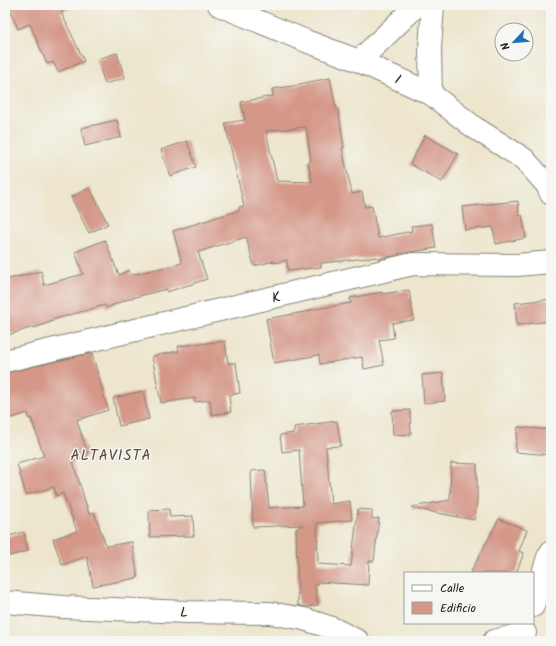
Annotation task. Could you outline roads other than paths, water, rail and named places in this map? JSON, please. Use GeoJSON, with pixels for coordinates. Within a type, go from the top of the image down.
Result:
{"type":"FeatureCollection","features":[{"type":"Feature","properties":{"kind":"street","name":"I"},"geometry":{"type":"LineString","coordinates":[[219,5],[306,41],[359,60],[431,94],[475,128],[524,159],[547,185],[551,194]]}},
{"type":"Feature","properties":{"kind":"street"},"geometry":{"type":"LineString","coordinates":[[359,60],[417,5]]}},
{"type":"Feature","properties":{"kind":"street"},"geometry":{"type":"LineString","coordinates":[[431,94],[430,48],[433,5]]}},
{"type":"Feature","properties":{"kind":"street","name":"K"},"geometry":{"type":"LineString","coordinates":[[5,361],[413,264],[517,265],[551,262]]}},
{"type":"Feature","properties":{"kind":"street"},"geometry":{"type":"LineString","coordinates":[[534,603],[548,557],[551,552]]}},
{"type":"Feature","properties":{"kind":"street","name":"L"},"geometry":{"type":"LineString","coordinates":[[5,602],[63,608],[270,613],[304,619],[332,628],[358,641]]}},
{"type":"Feature","properties":{"kind":"street"},"geometry":{"type":"LineString","coordinates":[[494,641],[525,632]]}},
{"type":"Feature","properties":{"kind":"district","name":"ALTAVISTA"},"geometry":{"type":"Point","coordinates":[111,455]}}]}
